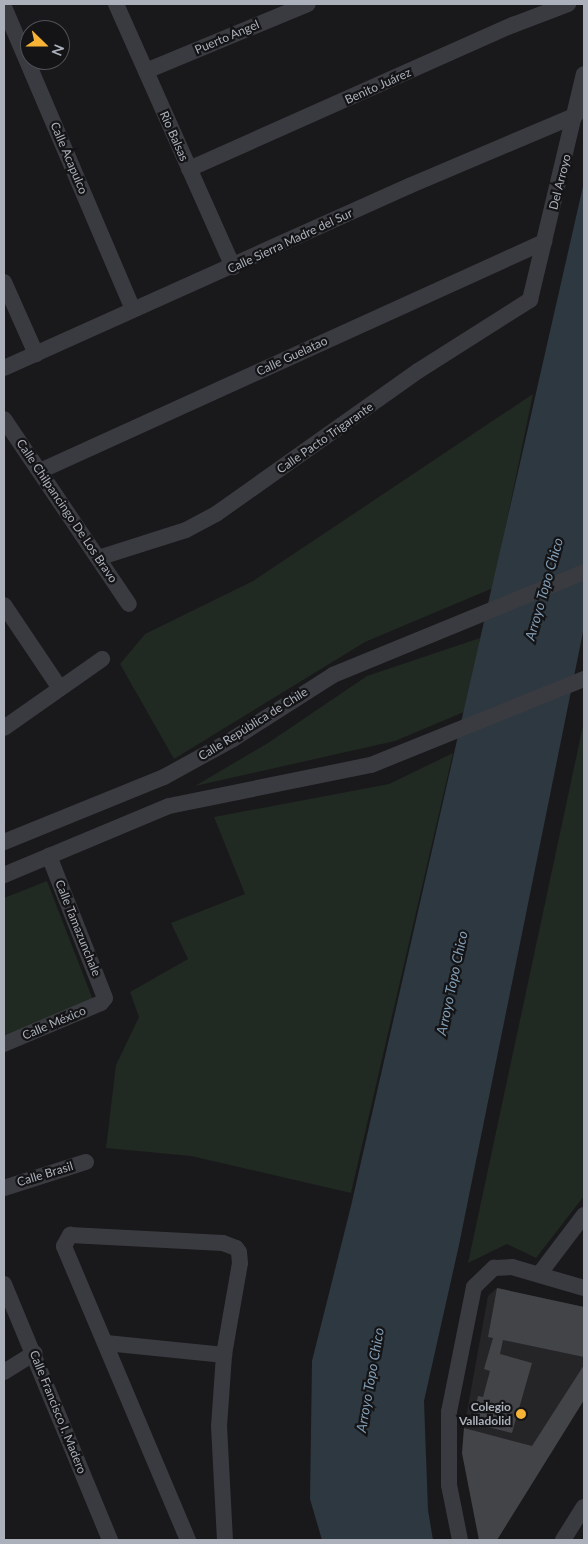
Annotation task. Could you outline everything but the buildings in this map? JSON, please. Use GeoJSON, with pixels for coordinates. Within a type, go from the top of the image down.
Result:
{"type":"FeatureCollection","features":[{"type":"Feature","properties":{"kind":"street","name":"Rio Balsas"},"geometry":{"type":"LineString","coordinates":[[116,4],[233,267]]}},
{"type":"Feature","properties":{"kind":"street","name":"Puerto Angel"},"geometry":{"type":"LineString","coordinates":[[146,71],[308,4]]}},
{"type":"Feature","properties":{"kind":"street","name":"Benito Juárez"},"geometry":{"type":"LineString","coordinates":[[189,169],[513,25],[568,4]]}},
{"type":"Feature","properties":{"kind":"street","name":"Calle Acapulco"},"geometry":{"type":"LineString","coordinates":[[4,7],[134,310]]}},
{"type":"Feature","properties":{"kind":"street","name":"Del Arroyo"},"geometry":{"type":"LineString","coordinates":[[535,289],[544,242],[576,115],[584,74]]}},
{"type":"Feature","properties":{"kind":"street","name":"Calle Sierra Madre del Sur"},"geometry":{"type":"LineString","coordinates":[[4,368],[233,267],[409,186],[576,115]]}},
{"type":"Feature","properties":{"kind":"street","name":"Calle Guelatao"},"geometry":{"type":"LineString","coordinates":[[40,471],[544,242]]}},
{"type":"Feature","properties":{"kind":"street"},"geometry":{"type":"LineString","coordinates":[[4,282],[36,354]]}},
{"type":"Feature","properties":{"kind":"street","name":"Calle Pacto Trigarante"},"geometry":{"type":"LineString","coordinates":[[98,558],[186,530],[216,514],[418,371],[530,300],[535,289]]}},
{"type":"Feature","properties":{"kind":"street","name":"Calle Chilpancingo De Los Bravo"},"geometry":{"type":"LineString","coordinates":[[4,418],[129,604]]}},
{"type":"Feature","properties":{"kind":"street","name":"Calle República de Chile"},"geometry":{"type":"LineString","coordinates":[[4,842],[164,777],[232,740],[333,675],[584,572]]}},
{"type":"Feature","properties":{"kind":"street"},"geometry":{"type":"LineString","coordinates":[[4,605],[59,687]]}},
{"type":"Feature","properties":{"kind":"street"},"geometry":{"type":"LineString","coordinates":[[4,728],[59,687],[102,659]]}},
{"type":"Feature","properties":{"kind":"street"},"geometry":{"type":"LineString","coordinates":[[4,875],[169,806],[348,771],[464,728],[581,680]]}},
{"type":"Feature","properties":{"kind":"street","name":"Calle Tamazunchale"},"geometry":{"type":"LineString","coordinates":[[49,856],[105,992],[104,1001]]}},
{"type":"Feature","properties":{"kind":"street","name":"Calle México"},"geometry":{"type":"LineString","coordinates":[[4,1044],[104,1001]]}},
{"type":"Feature","properties":{"kind":"street","name":"Calle Brasil"},"geometry":{"type":"LineString","coordinates":[[4,1188],[86,1162]]}},
{"type":"Feature","properties":{"kind":"street"},"geometry":{"type":"LineString","coordinates":[[540,1273],[584,1215]]}},
{"type":"Feature","properties":{"kind":"street"},"geometry":{"type":"LineString","coordinates":[[188,1540],[64,1246],[70,1234],[223,1243],[236,1248],[240,1263],[224,1355],[219,1426],[225,1540]]}},
{"type":"Feature","properties":{"kind":"street"},"geometry":{"type":"LineString","coordinates":[[460,1540],[449,1485],[448,1412],[474,1287],[494,1268],[512,1266],[584,1288]]}},
{"type":"Feature","properties":{"kind":"street","name":"Calle Francisco I. Madero"},"geometry":{"type":"LineString","coordinates":[[4,1284],[110,1540]]}},
{"type":"Feature","properties":{"kind":"street"},"geometry":{"type":"LineString","coordinates":[[106,1343],[224,1355]]}},
{"type":"Feature","properties":{"kind":"street"},"geometry":{"type":"LineString","coordinates":[[4,1372],[34,1353]]}},
{"type":"Feature","properties":{"kind":"street"},"geometry":{"type":"LineString","coordinates":[[563,1540],[584,1507]]}},
{"type":"Feature","properties":{"kind":"shaded area"},"geometry":{"type":"Polygon","coordinates":[[[533,394],[493,588],[365,642],[174,759],[120,664],[145,634],[253,581],[533,394]]]}},
{"type":"Feature","properties":{"kind":"shaded area"},"geometry":{"type":"Polygon","coordinates":[[[480,638],[471,709],[395,741],[195,786],[268,743],[367,676],[480,638]]]}},
{"type":"Feature","properties":{"kind":"shaded area"},"geometry":{"type":"Polygon","coordinates":[[[584,721],[584,1196],[536,1258],[507,1244],[468,1263],[584,721]]]}},
{"type":"Feature","properties":{"kind":"shaded area"},"geometry":{"type":"Polygon","coordinates":[[[453,753],[351,1193],[191,1156],[106,1148],[116,1065],[139,1017],[130,992],[188,959],[171,923],[245,894],[214,817],[389,784],[453,753]]]}},
{"type":"Feature","properties":{"kind":"shaded area"},"geometry":{"type":"Polygon","coordinates":[[[47,881],[93,1000],[4,1035],[4,898],[47,881]]]}},
{"type":"Feature","properties":{"kind":"shaded area","name":"Colegio Valladolid"},"geometry":{"type":"Polygon","coordinates":[[[497,1288],[584,1307],[584,1400],[497,1540],[479,1540],[462,1453],[464,1428],[488,1296],[497,1288]]]}},
{"type":"Feature","properties":{"kind":"water","name":"Arroyo Topo Chico"},"geometry":{"type":"Polygon","coordinates":[[[584,182],[584,627],[459,1245],[424,1401],[428,1510],[433,1540],[322,1540],[310,1499],[312,1361],[351,1206],[584,182]]]}},
{"type":"Feature","properties":{"kind":"place","name":"Colegio Valladolid"},"geometry":{"type":"Point","coordinates":[521,1414]}}]}
